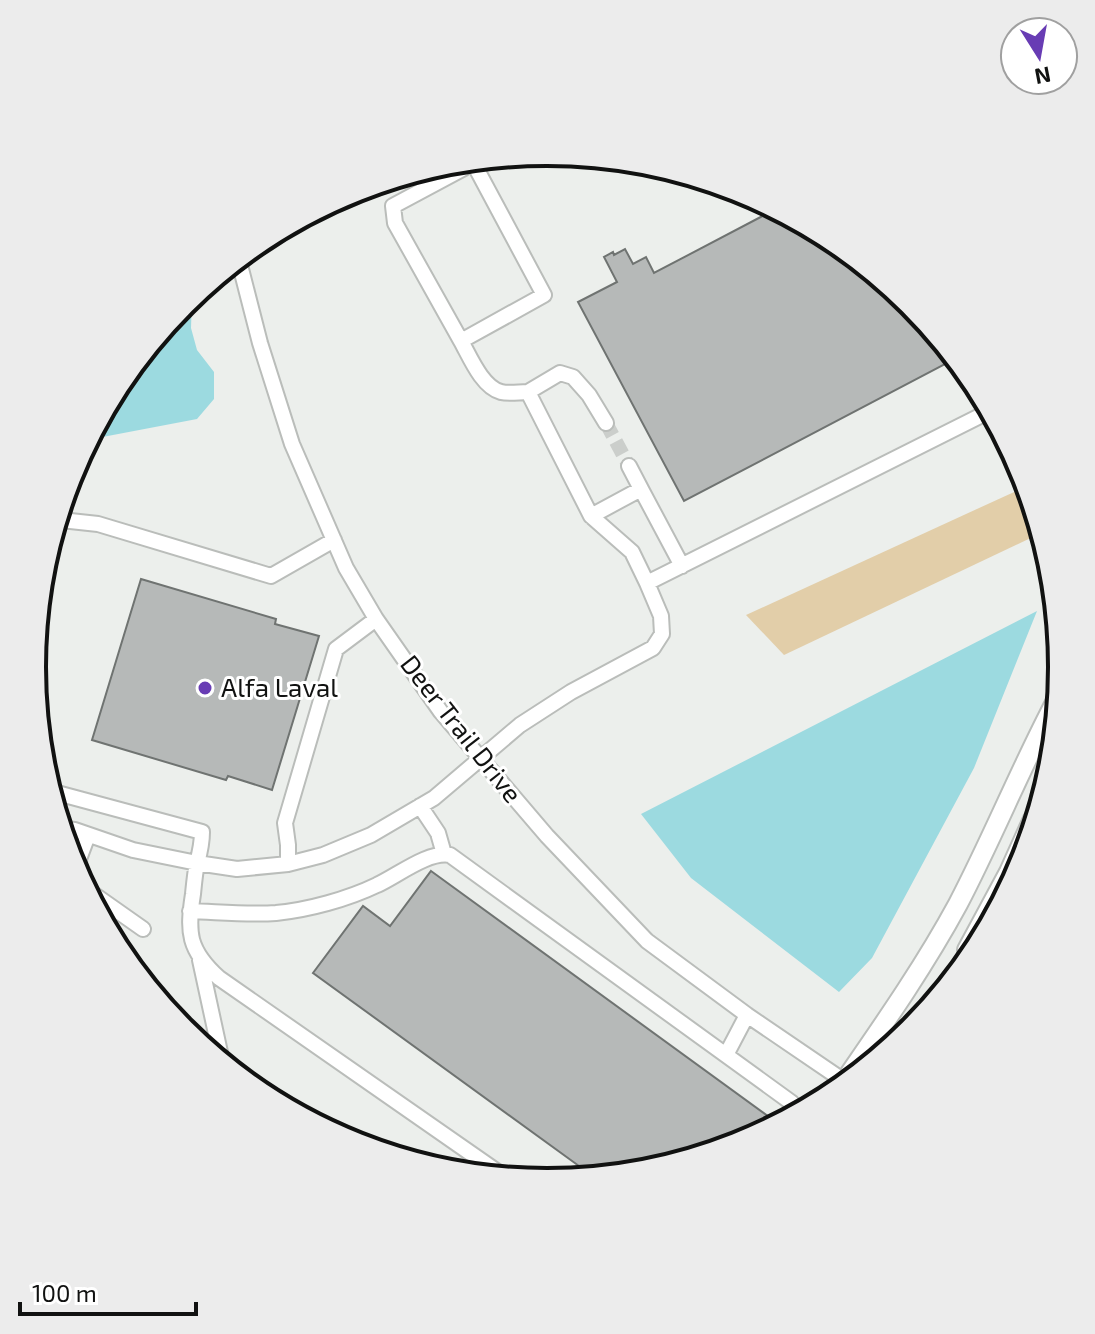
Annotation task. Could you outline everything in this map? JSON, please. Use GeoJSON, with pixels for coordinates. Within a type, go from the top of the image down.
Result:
{"type":"FeatureCollection","features":[{"type":"Feature","properties":{"kind":"main road"},"geometry":{"type":"LineString","coordinates":[[859,1060],[930,955],[999,822],[1046,722]]}},
{"type":"Feature","properties":{"kind":"main road"},"geometry":{"type":"LineString","coordinates":[[999,822],[1023,826]]}},
{"type":"Feature","properties":{"kind":"street"},"geometry":{"type":"LineString","coordinates":[[461,341],[544,295],[478,171]]}},
{"type":"Feature","properties":{"kind":"street"},"geometry":{"type":"LineString","coordinates":[[451,175],[393,206],[395,223],[482,377],[492,388],[503,393],[528,392],[560,373],[573,377],[589,395],[606,423]]}},
{"type":"Feature","properties":{"kind":"street","name":"Deer Trail Drive"},"geometry":{"type":"LineString","coordinates":[[241,270],[260,343],[292,444],[346,568],[376,619],[441,712],[547,836],[647,941],[837,1076]]}},
{"type":"Feature","properties":{"kind":"street"},"geometry":{"type":"LineString","coordinates":[[74,830],[133,850],[237,869],[288,864],[323,855],[371,835],[434,798],[520,725],[558,700],[653,648],[662,634],[661,616],[632,552],[591,516],[528,392]]}},
{"type":"Feature","properties":{"kind":"street"},"geometry":{"type":"LineString","coordinates":[[647,583],[982,415]]}},
{"type":"Feature","properties":{"kind":"street"},"geometry":{"type":"LineString","coordinates":[[629,466],[682,566]]}},
{"type":"Feature","properties":{"kind":"street"},"geometry":{"type":"LineString","coordinates":[[591,516],[641,489]]}},
{"type":"Feature","properties":{"kind":"street"},"geometry":{"type":"LineString","coordinates":[[68,521],[98,524],[271,576],[334,540]]}},
{"type":"Feature","properties":{"kind":"street"},"geometry":{"type":"LineString","coordinates":[[288,864],[285,823],[336,649],[376,619]]}},
{"type":"Feature","properties":{"kind":"street"},"geometry":{"type":"LineString","coordinates":[[62,794],[202,832],[202,848],[190,911],[190,932],[196,952],[206,966],[487,1164]]}},
{"type":"Feature","properties":{"kind":"street"},"geometry":{"type":"LineString","coordinates":[[420,806],[438,833],[444,854]]}},
{"type":"Feature","properties":{"kind":"street"},"geometry":{"type":"LineString","coordinates":[[82,852],[88,835]]}},
{"type":"Feature","properties":{"kind":"street"},"geometry":{"type":"LineString","coordinates":[[190,911],[259,914],[318,906],[375,887],[433,855],[450,855],[792,1103]]}},
{"type":"Feature","properties":{"kind":"street"},"geometry":{"type":"LineString","coordinates":[[105,902],[143,929]]}},
{"type":"Feature","properties":{"kind":"street"},"geometry":{"type":"LineString","coordinates":[[200,958],[219,1045]]}},
{"type":"Feature","properties":{"kind":"street"},"geometry":{"type":"LineString","coordinates":[[726,1055],[747,1015]]}},
{"type":"Feature","properties":{"kind":"shaded area"},"geometry":{"type":"Polygon","coordinates":[[[1017,491],[1032,537],[784,655],[746,615],[1017,491]]]}},
{"type":"Feature","properties":{"kind":"water"},"geometry":{"type":"Polygon","coordinates":[[[191,314],[191,328],[197,350],[214,372],[214,399],[197,419],[102,437],[131,388],[170,336],[191,314]]]}},
{"type":"Feature","properties":{"kind":"water"},"geometry":{"type":"Polygon","coordinates":[[[1037,611],[974,768],[872,958],[839,992],[691,878],[641,814],[1037,611]]]}},
{"type":"Feature","properties":{"kind":"building"},"geometry":{"type":"Polygon","coordinates":[[[764,215],[853,269],[902,312],[946,364],[684,501],[578,302],[617,282],[604,257],[613,252],[614,255],[625,249],[633,264],[646,257],[654,273],[764,215]]]}},
{"type":"Feature","properties":{"kind":"building","name":"Alfa Laval"},"geometry":{"type":"Polygon","coordinates":[[[141,579],[276,619],[275,624],[319,636],[272,790],[228,776],[226,780],[92,740],[141,579]]]}},
{"type":"Feature","properties":{"kind":"building"},"geometry":{"type":"Polygon","coordinates":[[[431,871],[769,1117],[709,1142],[677,1151],[645,1159],[580,1167],[313,973],[363,906],[390,926],[431,871]]]}},
{"type":"Feature","properties":{"kind":"tunnel"},"geometry":{"type":"LineString","coordinates":[[606,423],[629,466]]}},
{"type":"Feature","properties":{"kind":"place","name":"Alfa Laval"},"geometry":{"type":"Point","coordinates":[205,688]}}]}
